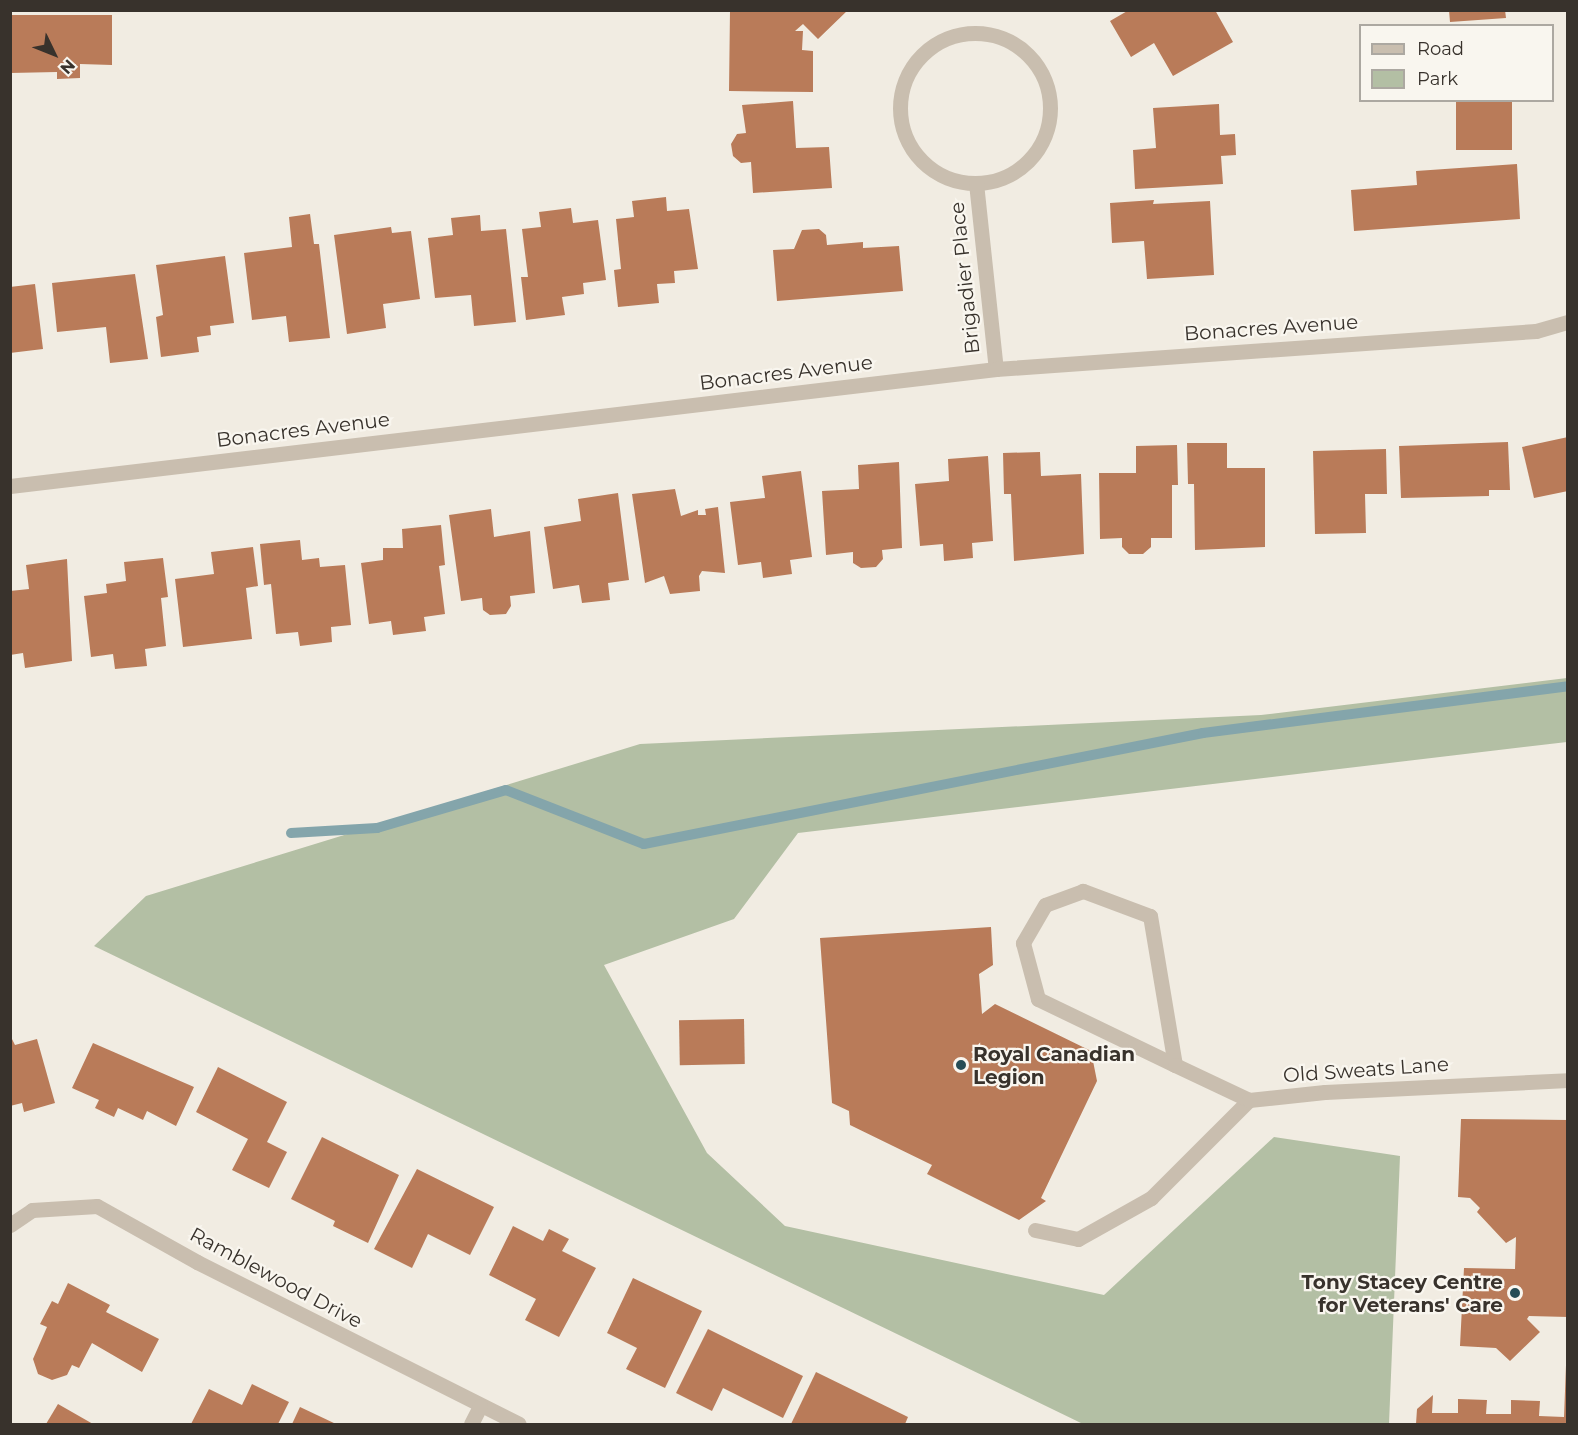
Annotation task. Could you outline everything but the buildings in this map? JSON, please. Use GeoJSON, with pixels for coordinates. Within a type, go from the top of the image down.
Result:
{"type":"FeatureCollection","features":[{"type":"Feature","properties":{"kind":"street","name":"Brigadier Place"},"geometry":{"type":"LineString","coordinates":[[966,34],[991,35],[1014,44],[1032,60],[1045,80],[1050,104],[1047,128],[1037,150],[1021,168],[999,180],[976,183],[951,180],[928,167],[911,149],[901,117],[900,100],[907,76],[921,56],[942,41],[966,34]]}},
{"type":"Feature","properties":{"kind":"street","name":"Brigadier Place"},"geometry":{"type":"LineString","coordinates":[[976,183],[996,369]]}},
{"type":"Feature","properties":{"kind":"street","name":"Bonacres Avenue"},"geometry":{"type":"LineString","coordinates":[[10,486],[996,369],[1536,331],[1568,322]]}},
{"type":"Feature","properties":{"kind":"street"},"geometry":{"type":"LineString","coordinates":[[1035,1230],[1078,1239],[1151,1198],[1249,1100],[1175,1065],[1038,999],[1023,942],[1045,905],[1083,891],[1150,916],[1175,1065]]}},
{"type":"Feature","properties":{"kind":"street","name":"Old Sweats Lane"},"geometry":{"type":"LineString","coordinates":[[1249,1100],[1325,1092],[1568,1080]]}},
{"type":"Feature","properties":{"kind":"street","name":"Ramblewood Drive"},"geometry":{"type":"LineString","coordinates":[[10,1224],[32,1210],[98,1206],[519,1425]]}},
{"type":"Feature","properties":{"kind":"street"},"geometry":{"type":"LineString","coordinates":[[471,1425],[480,1406]]}},
{"type":"Feature","properties":{"kind":"green space"},"geometry":{"type":"Polygon","coordinates":[[[1567,678],[1567,742],[798,833],[734,919],[604,965],[707,1153],[785,1226],[1104,1295],[1274,1137],[1400,1156],[1389,1424],[1083,1424],[94,946],[146,896],[640,744],[1261,715],[1567,678]]]}},
{"type":"Feature","properties":{"kind":"waterway"},"geometry":{"type":"LineString","coordinates":[[291,833],[377,828],[506,790],[644,844],[1203,733],[1568,686]]}},
{"type":"Feature","properties":{"kind":"place","name":"Royal Canadian Legion"},"geometry":{"type":"Point","coordinates":[961,1065]}},
{"type":"Feature","properties":{"kind":"place","name":"Tony Stacey Centre for Veterans' Care"},"geometry":{"type":"Point","coordinates":[1515,1293]}}]}
